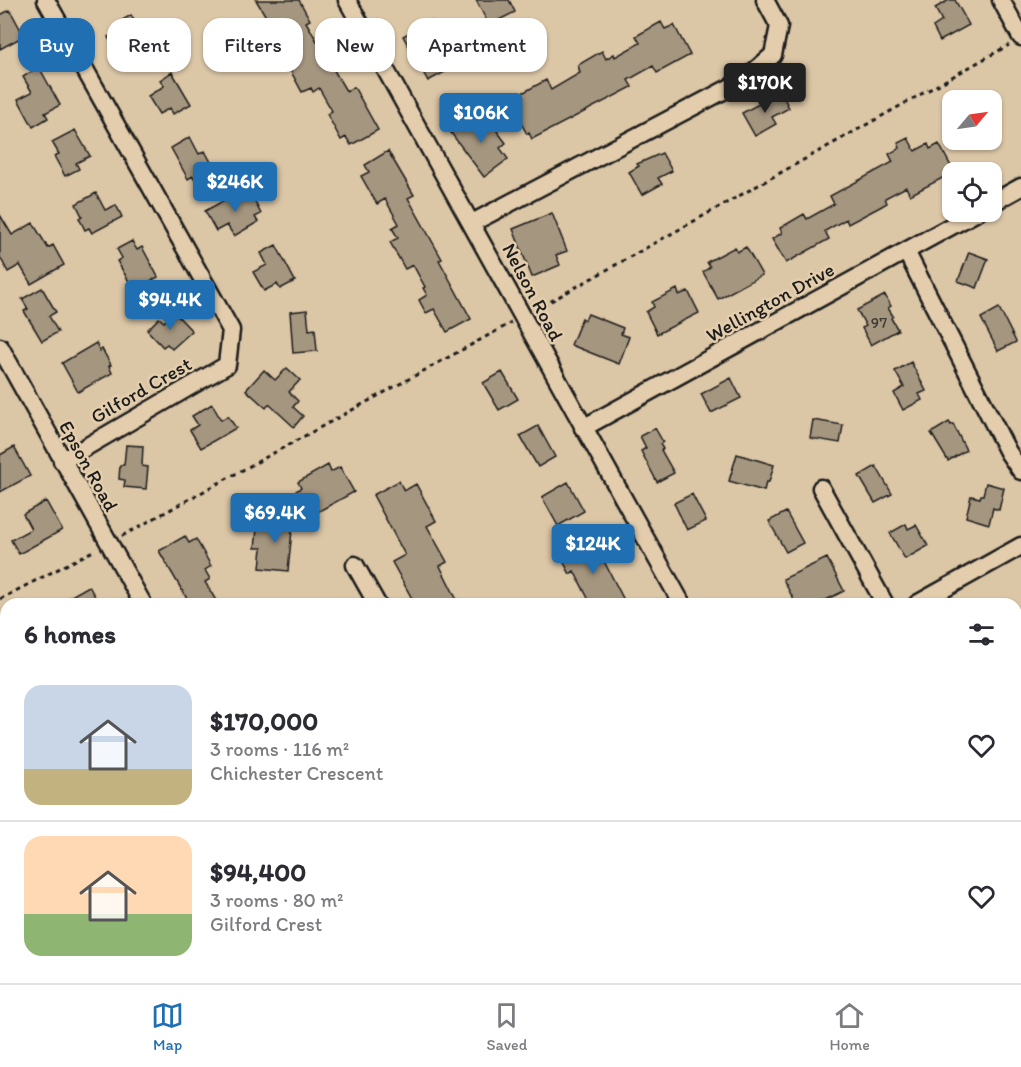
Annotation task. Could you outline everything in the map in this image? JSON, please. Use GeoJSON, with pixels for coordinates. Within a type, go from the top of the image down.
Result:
{"type":"FeatureCollection","features":[{"type":"Feature","properties":{"kind":"street","name":"Gilford Crest"},"geometry":{"type":"LineString","coordinates":[[46,0],[231,330],[226,365],[62,461]]}},
{"type":"Feature","properties":{"kind":"street","name":"Nelson Road"},"geometry":{"type":"LineString","coordinates":[[347,0],[679,598]]}},
{"type":"Feature","properties":{"kind":"street"},"geometry":{"type":"LineString","coordinates":[[472,223],[744,80],[773,56],[779,26],[765,0]]}},
{"type":"Feature","properties":{"kind":"street"},"geometry":{"type":"LineString","coordinates":[[1001,0],[1021,37]]}},
{"type":"Feature","properties":{"kind":"street"},"geometry":{"type":"LineString","coordinates":[[1002,197],[1021,187]]}},
{"type":"Feature","properties":{"kind":"street","name":"Wellington Drive"},"geometry":{"type":"LineString","coordinates":[[583,428],[959,222]]}},
{"type":"Feature","properties":{"kind":"street"},"geometry":{"type":"LineString","coordinates":[[906,251],[1008,452],[1021,471]]}},
{"type":"Feature","properties":{"kind":"street","name":"Epson Road"},"geometry":{"type":"LineString","coordinates":[[0,347],[140,598]]}},
{"type":"Feature","properties":{"kind":"street"},"geometry":{"type":"LineString","coordinates":[[821,488],[882,598]]}},
{"type":"Feature","properties":{"kind":"street"},"geometry":{"type":"LineString","coordinates":[[927,598],[1021,546]]}},
{"type":"Feature","properties":{"kind":"street"},"geometry":{"type":"LineString","coordinates":[[355,565],[374,598]]}},
{"type":"Feature","properties":{"kind":"building"},"geometry":{"type":"Polygon","coordinates":[[[256,0],[299,0],[310,20],[306,22],[315,38],[315,72],[335,72],[346,91],[354,87],[378,130],[351,145],[346,137],[341,140],[327,114],[332,111],[319,88],[313,92],[311,88],[302,92],[291,72],[303,72],[303,18],[267,18],[256,0]]]}},
{"type":"Feature","properties":{"kind":"building"},"geometry":{"type":"Polygon","coordinates":[[[476,0],[509,0],[515,12],[503,18],[485,18],[476,0]]]}},
{"type":"Feature","properties":{"kind":"building"},"geometry":{"type":"Polygon","coordinates":[[[949,0],[955,0],[969,25],[940,41],[933,27],[942,21],[935,8],[949,0]]]}},
{"type":"Feature","properties":{"kind":"building"},"geometry":{"type":"Polygon","coordinates":[[[10,10],[18,25],[18,39],[0,49],[0,15],[10,10]]]}},
{"type":"Feature","properties":{"kind":"building"},"geometry":{"type":"Polygon","coordinates":[[[661,22],[665,29],[674,25],[690,55],[657,73],[653,66],[628,80],[632,87],[532,139],[529,133],[527,134],[514,110],[519,107],[513,98],[546,80],[551,90],[580,73],[578,65],[602,51],[606,59],[614,54],[615,57],[640,43],[636,36],[661,22]]]}},
{"type":"Feature","properties":{"kind":"building"},"geometry":{"type":"Polygon","coordinates":[[[31,72],[42,72],[60,105],[45,113],[48,118],[33,127],[18,99],[32,92],[23,77],[31,72]]]}},
{"type":"Feature","properties":{"kind":"building"},"geometry":{"type":"Polygon","coordinates":[[[172,72],[191,104],[173,114],[170,108],[159,114],[148,96],[164,86],[160,80],[172,72]]]}},
{"type":"Feature","properties":{"kind":"building"},"geometry":{"type":"Polygon","coordinates":[[[423,72],[445,72],[428,81],[423,72]]]}},
{"type":"Feature","properties":{"kind":"building"},"geometry":{"type":"Polygon","coordinates":[[[781,92],[789,108],[772,117],[776,124],[755,136],[742,113],[781,92]]]}},
{"type":"Feature","properties":{"kind":"building"},"geometry":{"type":"Polygon","coordinates":[[[475,115],[482,123],[488,119],[506,143],[500,148],[508,159],[484,177],[451,133],[475,115]]]}},
{"type":"Feature","properties":{"kind":"building"},"geometry":{"type":"Polygon","coordinates":[[[75,130],[90,156],[76,163],[79,169],[65,176],[54,156],[59,154],[52,142],[75,130]]]}},
{"type":"Feature","properties":{"kind":"building"},"geometry":{"type":"Polygon","coordinates":[[[190,137],[199,154],[205,151],[214,173],[197,183],[193,176],[188,179],[171,148],[190,137]]]}},
{"type":"Feature","properties":{"kind":"building"},"geometry":{"type":"Polygon","coordinates":[[[908,138],[915,151],[928,144],[930,149],[939,144],[949,162],[942,162],[942,178],[910,195],[906,187],[885,198],[887,203],[880,207],[848,224],[846,219],[825,231],[829,239],[786,263],[772,239],[782,233],[780,228],[804,214],[807,219],[834,204],[830,196],[893,162],[889,154],[900,148],[898,143],[908,138]]]}},
{"type":"Feature","properties":{"kind":"building"},"geometry":{"type":"Polygon","coordinates":[[[388,151],[414,195],[408,198],[442,259],[439,260],[471,319],[447,332],[434,309],[426,313],[419,300],[427,295],[423,288],[425,287],[413,265],[405,269],[390,242],[398,238],[392,228],[399,224],[385,199],[377,204],[361,176],[369,172],[365,165],[388,151]]]}},
{"type":"Feature","properties":{"kind":"building"},"geometry":{"type":"Polygon","coordinates":[[[662,153],[672,171],[658,178],[662,184],[642,195],[629,172],[639,166],[637,164],[662,153]]]}},
{"type":"Feature","properties":{"kind":"building"},"geometry":{"type":"Polygon","coordinates":[[[239,192],[241,197],[250,192],[261,214],[255,217],[258,222],[234,236],[227,225],[216,231],[205,211],[239,192]]]}},
{"type":"Feature","properties":{"kind":"building"},"geometry":{"type":"Polygon","coordinates":[[[96,193],[105,210],[116,205],[122,217],[92,233],[89,228],[85,230],[76,204],[96,193]]]}},
{"type":"Feature","properties":{"kind":"building"},"geometry":{"type":"Polygon","coordinates":[[[552,213],[567,251],[556,255],[560,265],[532,277],[513,229],[552,213]]]}},
{"type":"Feature","properties":{"kind":"building"},"geometry":{"type":"Polygon","coordinates":[[[0,215],[12,235],[33,223],[48,248],[53,245],[64,265],[31,284],[20,265],[8,272],[0,257],[0,215]]]}},
{"type":"Feature","properties":{"kind":"building"},"geometry":{"type":"Polygon","coordinates":[[[132,241],[137,250],[142,247],[158,277],[134,290],[117,261],[122,258],[117,249],[132,241]]]}},
{"type":"Feature","properties":{"kind":"building"},"geometry":{"type":"Polygon","coordinates":[[[276,245],[295,281],[280,289],[277,284],[264,291],[253,272],[267,265],[261,253],[276,245]]]}},
{"type":"Feature","properties":{"kind":"building"},"geometry":{"type":"Polygon","coordinates":[[[735,247],[737,252],[746,247],[762,275],[718,299],[703,272],[710,267],[707,262],[735,247]]]}},
{"type":"Feature","properties":{"kind":"building"},"geometry":{"type":"Polygon","coordinates":[[[969,252],[988,259],[977,288],[958,281],[969,252]]]}},
{"type":"Feature","properties":{"kind":"building"},"geometry":{"type":"Polygon","coordinates":[[[42,288],[56,312],[49,316],[58,332],[42,341],[24,311],[28,309],[22,299],[42,288]]]}},
{"type":"Feature","properties":{"kind":"building"},"geometry":{"type":"Polygon","coordinates":[[[677,289],[679,295],[688,291],[699,313],[657,334],[646,312],[654,307],[652,302],[677,289]]]}},
{"type":"Feature","properties":{"kind":"building"},"geometry":{"type":"Polygon","coordinates":[[[885,295],[891,306],[888,308],[893,316],[891,318],[898,330],[871,345],[862,328],[866,326],[857,310],[885,295]]]}},
{"type":"Feature","properties":{"kind":"building"},"geometry":{"type":"Polygon","coordinates":[[[999,308],[1016,342],[998,351],[981,318],[999,308]]]}},
{"type":"Feature","properties":{"kind":"building"},"geometry":{"type":"Polygon","coordinates":[[[307,310],[309,330],[315,329],[317,351],[293,353],[290,312],[307,310]]]}},
{"type":"Feature","properties":{"kind":"building"},"geometry":{"type":"Polygon","coordinates":[[[174,312],[192,331],[172,349],[167,344],[163,347],[147,330],[159,318],[164,322],[174,312]]]}},
{"type":"Feature","properties":{"kind":"building"},"geometry":{"type":"Polygon","coordinates":[[[588,314],[623,328],[621,334],[629,337],[619,364],[571,345],[582,318],[585,320],[588,314]]]}},
{"type":"Feature","properties":{"kind":"building"},"geometry":{"type":"Polygon","coordinates":[[[96,343],[111,365],[109,366],[112,373],[78,392],[62,363],[96,343]]]}},
{"type":"Feature","properties":{"kind":"building"},"geometry":{"type":"Polygon","coordinates":[[[911,362],[926,391],[919,394],[922,400],[903,410],[894,393],[904,387],[895,371],[911,362]]]}},
{"type":"Feature","properties":{"kind":"building"},"geometry":{"type":"Polygon","coordinates":[[[287,368],[300,380],[289,392],[298,401],[293,407],[303,416],[294,427],[269,404],[266,408],[246,390],[264,370],[275,380],[287,368]]]}},
{"type":"Feature","properties":{"kind":"building"},"geometry":{"type":"Polygon","coordinates":[[[502,372],[518,399],[499,410],[483,383],[502,372]]]}},
{"type":"Feature","properties":{"kind":"building"},"geometry":{"type":"Polygon","coordinates":[[[731,378],[741,398],[711,413],[701,394],[731,378]]]}},
{"type":"Feature","properties":{"kind":"building"},"geometry":{"type":"Polygon","coordinates":[[[212,404],[221,420],[228,416],[236,428],[201,448],[190,430],[198,425],[192,416],[212,404]]]}},
{"type":"Feature","properties":{"kind":"building"},"geometry":{"type":"Polygon","coordinates":[[[813,420],[843,425],[840,443],[810,438],[813,420]]]}},
{"type":"Feature","properties":{"kind":"building"},"geometry":{"type":"Polygon","coordinates":[[[949,422],[953,424],[966,450],[948,461],[931,433],[949,422]]]}},
{"type":"Feature","properties":{"kind":"building"},"geometry":{"type":"Polygon","coordinates":[[[538,426],[555,457],[538,467],[520,436],[538,426]]]}},
{"type":"Feature","properties":{"kind":"building"},"geometry":{"type":"Polygon","coordinates":[[[655,428],[663,442],[660,444],[663,449],[661,450],[674,473],[657,482],[641,451],[646,448],[640,436],[655,428]]]}},
{"type":"Feature","properties":{"kind":"building"},"geometry":{"type":"Polygon","coordinates":[[[126,445],[143,446],[142,466],[148,467],[146,489],[124,487],[125,480],[119,479],[120,465],[124,465],[126,445]]]}},
{"type":"Feature","properties":{"kind":"building"},"geometry":{"type":"Polygon","coordinates":[[[14,447],[30,476],[0,492],[0,455],[14,447]]]}},
{"type":"Feature","properties":{"kind":"building"},"geometry":{"type":"Polygon","coordinates":[[[737,454],[774,465],[764,491],[729,481],[737,454]]]}},
{"type":"Feature","properties":{"kind":"building"},"geometry":{"type":"Polygon","coordinates":[[[328,465],[331,472],[340,467],[354,492],[310,516],[296,491],[301,488],[298,482],[328,465]]]}},
{"type":"Feature","properties":{"kind":"building"},"geometry":{"type":"Polygon","coordinates":[[[876,466],[892,494],[875,503],[859,476],[876,466]]]}},
{"type":"Feature","properties":{"kind":"building"},"geometry":{"type":"Polygon","coordinates":[[[399,481],[404,491],[416,484],[436,521],[427,526],[447,562],[440,566],[456,598],[412,598],[392,562],[405,555],[373,495],[399,481]]]}},
{"type":"Feature","properties":{"kind":"building"},"geometry":{"type":"Polygon","coordinates":[[[568,482],[584,511],[558,526],[542,497],[568,482]]]}},
{"type":"Feature","properties":{"kind":"building"},"geometry":{"type":"Polygon","coordinates":[[[986,483],[1004,488],[999,510],[993,508],[989,524],[966,517],[971,496],[980,498],[986,483]]]}},
{"type":"Feature","properties":{"kind":"building"},"geometry":{"type":"Polygon","coordinates":[[[692,494],[706,521],[687,530],[674,503],[692,494]]]}},
{"type":"Feature","properties":{"kind":"building"},"geometry":{"type":"Polygon","coordinates":[[[46,501],[62,530],[19,554],[11,540],[31,529],[23,514],[46,501]]]}},
{"type":"Feature","properties":{"kind":"building"},"geometry":{"type":"Polygon","coordinates":[[[786,512],[803,543],[786,552],[769,521],[786,512]]]}},
{"type":"Feature","properties":{"kind":"building"},"geometry":{"type":"Polygon","coordinates":[[[265,517],[293,520],[288,571],[260,568],[262,548],[255,548],[257,529],[264,529],[265,517]]]}},
{"type":"Feature","properties":{"kind":"building"},"geometry":{"type":"Polygon","coordinates":[[[906,524],[908,529],[916,525],[928,546],[905,559],[890,533],[906,524]]]}},
{"type":"Feature","properties":{"kind":"building"},"geometry":{"type":"Polygon","coordinates":[[[185,536],[189,543],[196,539],[211,566],[205,570],[210,579],[205,582],[214,598],[186,598],[159,551],[185,536]]]}},
{"type":"Feature","properties":{"kind":"building"},"geometry":{"type":"Polygon","coordinates":[[[593,540],[623,598],[588,598],[574,571],[570,574],[561,557],[593,540]]]}},
{"type":"Feature","properties":{"kind":"building"},"geometry":{"type":"Polygon","coordinates":[[[827,558],[844,591],[830,598],[793,598],[783,579],[827,558]]]}},
{"type":"Feature","properties":{"kind":"building"},"geometry":{"type":"Polygon","coordinates":[[[89,586],[96,598],[68,598],[89,586]]]}}]}
